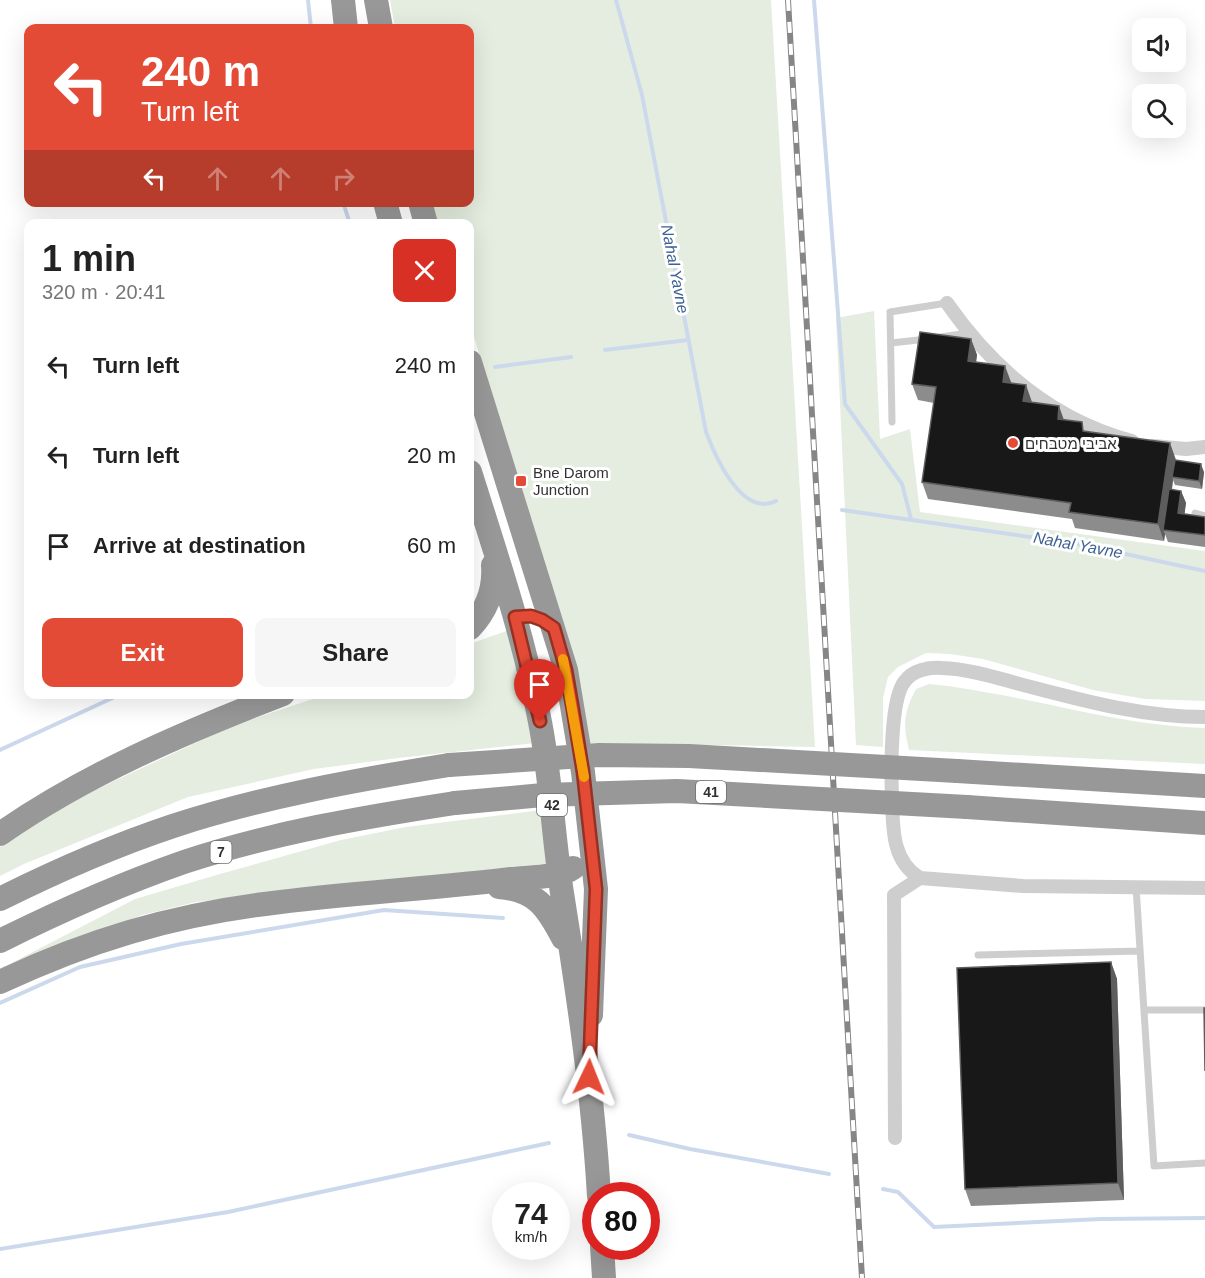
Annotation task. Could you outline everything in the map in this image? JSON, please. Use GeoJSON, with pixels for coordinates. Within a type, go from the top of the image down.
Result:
{"type":"FeatureCollection","features":[{"type":"Feature","properties":{"kind":"highway"},"geometry":{"type":"LineString","coordinates":[[343,0],[346,24]]}},
{"type":"Feature","properties":{"kind":"highway"},"geometry":{"type":"LineString","coordinates":[[376,0],[380,24]]}},
{"type":"Feature","properties":{"kind":"highway","name":"42"},"geometry":{"type":"LineString","coordinates":[[474,375],[554,628],[566,670],[573,710],[596,889],[589,1077]]}},
{"type":"Feature","properties":{"kind":"highway","name":"42"},"geometry":{"type":"LineString","coordinates":[[474,485],[515,617],[542,732],[559,873],[589,1077],[598,1182]]}},
{"type":"Feature","properties":{"kind":"highway"},"geometry":{"type":"LineString","coordinates":[[474,622],[487,604],[492,592],[494,579],[490,538]]}},
{"type":"Feature","properties":{"kind":"highway"},"geometry":{"type":"LineString","coordinates":[[474,632],[515,617],[531,616],[554,628]]}},
{"type":"Feature","properties":{"kind":"highway"},"geometry":{"type":"LineString","coordinates":[[0,834],[27,815],[114,768],[202,725],[270,699]]}},
{"type":"Feature","properties":{"kind":"highway"},"geometry":{"type":"LineString","coordinates":[[0,899],[87,859],[174,826],[326,786],[449,765],[599,755],[689,756],[1205,786]]}},
{"type":"Feature","properties":{"kind":"highway","name":"41"},"geometry":{"type":"LineString","coordinates":[[454,803],[543,795],[677,791],[1205,823]]}},
{"type":"Feature","properties":{"kind":"highway","name":"7"},"geometry":{"type":"LineString","coordinates":[[0,941],[102,894],[185,862],[334,823],[454,803]]}},
{"type":"Feature","properties":{"kind":"highway"},"geometry":{"type":"LineString","coordinates":[[1031,811],[1205,836]]}},
{"type":"Feature","properties":{"kind":"highway"},"geometry":{"type":"LineString","coordinates":[[0,982],[71,951],[108,938],[197,914],[268,903],[472,884],[559,873],[569,871],[586,858],[592,847]]}},
{"type":"Feature","properties":{"kind":"highway"},"geometry":{"type":"LineString","coordinates":[[472,884],[503,887],[534,896],[553,918],[572,958]]}},
{"type":"Feature","properties":{"kind":"highway"},"geometry":{"type":"LineString","coordinates":[[603,1260],[604,1278]]}},
{"type":"Feature","properties":{"kind":"street"},"geometry":{"type":"LineString","coordinates":[[947,303],[968,333],[993,360],[1021,385],[1057,410],[1083,423],[1128,440],[1153,446],[1186,449],[1205,447]]}},
{"type":"Feature","properties":{"kind":"street"},"geometry":{"type":"LineString","coordinates":[[1205,717],[1155,715],[1092,704],[957,669],[929,668],[906,679],[899,689],[895,710],[891,787],[894,842],[898,853],[912,873],[920,878],[1023,886],[1205,888]]}},
{"type":"Feature","properties":{"kind":"street"},"geometry":{"type":"LineString","coordinates":[[895,1138],[894,895],[920,878]]}},
{"type":"Feature","properties":{"kind":"lane"},"geometry":{"type":"LineString","coordinates":[[892,422],[890,312],[947,303]]}},
{"type":"Feature","properties":{"kind":"lane"},"geometry":{"type":"LineString","coordinates":[[891,344],[968,333]]}},
{"type":"Feature","properties":{"kind":"lane"},"geometry":{"type":"LineString","coordinates":[[1195,513],[1205,516]]}},
{"type":"Feature","properties":{"kind":"lane"},"geometry":{"type":"LineString","coordinates":[[1136,887],[1154,1166],[1205,1163]]}},
{"type":"Feature","properties":{"kind":"lane"},"geometry":{"type":"LineString","coordinates":[[978,955],[1140,951]]}},
{"type":"Feature","properties":{"kind":"lane"},"geometry":{"type":"LineString","coordinates":[[1144,1010],[1205,1010]]}},
{"type":"Feature","properties":{"kind":"shaded area"},"geometry":{"type":"Polygon","coordinates":[[[390,0],[771,0],[815,747],[586,743],[537,542],[474,337],[474,219],[437,219],[433,207],[474,207],[474,24],[394,24],[390,0]]]}},
{"type":"Feature","properties":{"kind":"shaded area"},"geometry":{"type":"Polygon","coordinates":[[[874,311],[880,439],[910,429],[920,512],[1205,551],[1205,701],[1145,699],[1093,690],[983,659],[926,653],[898,667],[888,677],[883,698],[883,747],[856,745],[836,318],[874,311]]]}},
{"type":"Feature","properties":{"kind":"shaded area"},"geometry":{"type":"Polygon","coordinates":[[[509,630],[535,743],[314,769],[188,797],[0,876],[0,847],[51,812],[234,725],[313,699],[474,699],[474,643],[509,630]]]}},
{"type":"Feature","properties":{"kind":"shaded area"},"geometry":{"type":"Polygon","coordinates":[[[929,684],[1002,695],[1128,720],[1205,728],[1205,764],[909,750],[905,726],[906,712],[916,689],[929,684]]]}},
{"type":"Feature","properties":{"kind":"shaded area"},"geometry":{"type":"Polygon","coordinates":[[[541,810],[552,865],[196,902],[142,915],[0,976],[0,969],[135,899],[341,840],[406,827],[541,810]]]}},
{"type":"Feature","properties":{"kind":"building","name":"אביבי מטבחים"},"geometry":{"type":"Polygon","coordinates":[[[920,332],[971,339],[968,361],[1005,366],[1003,382],[1026,385],[1023,401],[1059,406],[1058,419],[1082,422],[1083,431],[1170,443],[1158,524],[1069,512],[1071,503],[922,482],[936,387],[912,384],[920,332]]]}},
{"type":"Feature","properties":{"kind":"building"},"geometry":{"type":"Polygon","coordinates":[[[1175,460],[1201,464],[1199,481],[1172,477],[1175,460]]]}},
{"type":"Feature","properties":{"kind":"building"},"geometry":{"type":"Polygon","coordinates":[[[1169,489],[1181,491],[1178,513],[1205,517],[1205,535],[1163,530],[1169,489]]]}},
{"type":"Feature","properties":{"kind":"building"},"geometry":{"type":"Polygon","coordinates":[[[1111,962],[1118,1183],[965,1189],[957,968],[1111,962]]]}},
{"type":"Feature","properties":{"kind":"building"},"geometry":{"type":"Polygon","coordinates":[[[1204,1008],[1205,1008],[1205,1071],[1204,1008]]]}},
{"type":"Feature","properties":{"kind":"waterway"},"geometry":{"type":"LineString","coordinates":[[308,0],[311,24]]}},
{"type":"Feature","properties":{"kind":"waterway","name":"Nahal Yavne"},"geometry":{"type":"LineString","coordinates":[[616,0],[642,95],[706,432],[723,469],[741,493],[752,501],[764,504],[776,501]]}},
{"type":"Feature","properties":{"kind":"waterway"},"geometry":{"type":"LineString","coordinates":[[814,0],[845,404],[902,484],[911,519]]}},
{"type":"Feature","properties":{"kind":"waterway"},"geometry":{"type":"LineString","coordinates":[[345,207],[348,219]]}},
{"type":"Feature","properties":{"kind":"waterway"},"geometry":{"type":"LineString","coordinates":[[605,350],[688,340]]}},
{"type":"Feature","properties":{"kind":"waterway"},"geometry":{"type":"LineString","coordinates":[[495,367],[571,357]]}},
{"type":"Feature","properties":{"kind":"waterway","name":"Nahal Yavne"},"geometry":{"type":"LineString","coordinates":[[842,510],[1079,544],[1205,571]]}},
{"type":"Feature","properties":{"kind":"waterway"},"geometry":{"type":"LineString","coordinates":[[0,750],[110,699]]}},
{"type":"Feature","properties":{"kind":"waterway"},"geometry":{"type":"LineString","coordinates":[[0,1003],[80,967],[181,944],[384,910],[503,918]]}},
{"type":"Feature","properties":{"kind":"waterway"},"geometry":{"type":"LineString","coordinates":[[629,1135],[690,1149],[829,1174]]}},
{"type":"Feature","properties":{"kind":"waterway"},"geometry":{"type":"LineString","coordinates":[[0,1249],[228,1212],[549,1143]]}},
{"type":"Feature","properties":{"kind":"waterway"},"geometry":{"type":"LineString","coordinates":[[883,1189],[898,1192],[934,1227],[1101,1219],[1205,1218]]}},
{"type":"Feature","properties":{"kind":"railway"},"geometry":{"type":"LineString","coordinates":[[788,0],[862,1278]]}},
{"type":"Feature","properties":{"kind":"slow traffic"},"geometry":{"type":"LineString","coordinates":[[563,659],[584,777]]}},
{"type":"Feature","properties":{"kind":"place","name":"אביבי מטבחים"},"geometry":{"type":"Point","coordinates":[1013,443]}},
{"type":"Feature","properties":{"kind":"place","name":"Bne Darom Junction"},"geometry":{"type":"Point","coordinates":[521,481]}},
{"type":"Feature","properties":{"kind":"route"},"geometry":{"type":"LineString","coordinates":[[540,721],[515,617],[531,616],[554,628],[566,670],[583,772],[596,889],[589,1077]]}}]}
